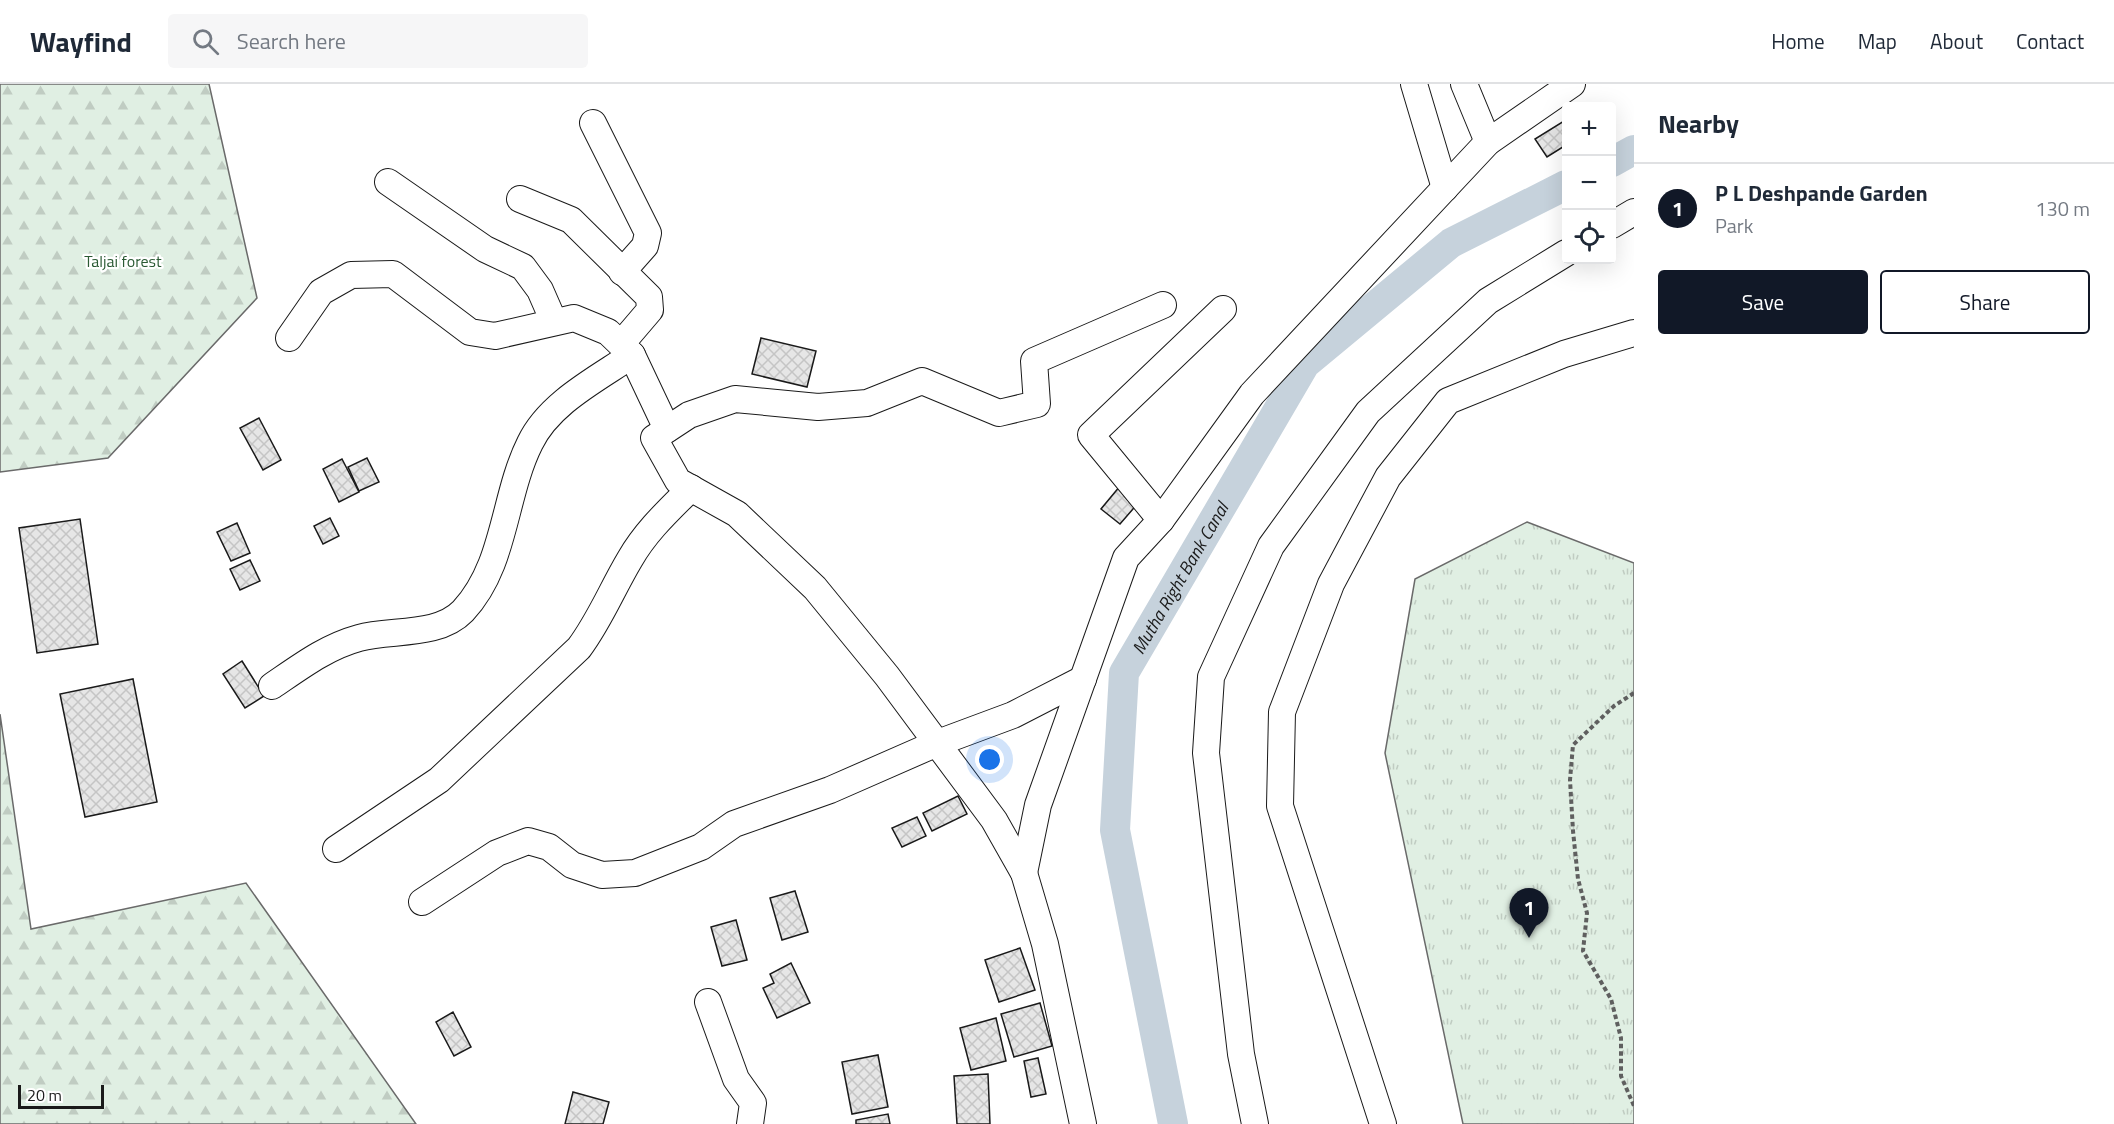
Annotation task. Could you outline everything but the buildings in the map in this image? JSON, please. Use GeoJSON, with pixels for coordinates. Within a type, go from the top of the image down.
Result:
{"type":"FeatureCollection","features":[{"type":"Feature","properties":{"kind":"street"},"geometry":{"type":"LineString","coordinates":[[1414,84],[1445,188]]}},
{"type":"Feature","properties":{"kind":"street"},"geometry":{"type":"LineString","coordinates":[[1464,84],[1488,142]]}},
{"type":"Feature","properties":{"kind":"street"},"geometry":{"type":"LineString","coordinates":[[1024,873],[1038,805],[1126,558],[1161,520],[1252,394],[1488,142],[1572,84]]}},
{"type":"Feature","properties":{"kind":"street"},"geometry":{"type":"LineString","coordinates":[[593,123],[648,233],[645,246],[622,272]]}},
{"type":"Feature","properties":{"kind":"street"},"geometry":{"type":"LineString","coordinates":[[388,182],[485,249],[523,267],[540,290],[554,322]]}},
{"type":"Feature","properties":{"kind":"street"},"geometry":{"type":"LineString","coordinates":[[272,686],[322,652],[360,638],[434,626],[461,613],[485,582],[530,442],[566,401],[626,349],[650,310],[649,297],[571,220],[520,199]]}},
{"type":"Feature","properties":{"kind":"street"},"geometry":{"type":"LineString","coordinates":[[1616,222],[1634,212]]}},
{"type":"Feature","properties":{"kind":"street"},"geometry":{"type":"LineString","coordinates":[[1255,1124],[1241,1054],[1206,753],[1210,677],[1271,546],[1368,412],[1488,301],[1562,255]]}},
{"type":"Feature","properties":{"kind":"street"},"geometry":{"type":"LineString","coordinates":[[289,338],[321,292],[351,275],[393,274],[470,332],[495,336],[574,318],[608,332],[626,349],[667,429]]}},
{"type":"Feature","properties":{"kind":"street"},"geometry":{"type":"LineString","coordinates":[[1083,1124],[1045,944],[1024,873],[994,820],[935,744],[887,676],[815,588],[737,514],[678,481],[654,438],[689,415],[735,399],[818,407],[867,403],[922,381],[999,413],[1037,404],[1034,361],[1163,305]]}},
{"type":"Feature","properties":{"kind":"street"},"geometry":{"type":"LineString","coordinates":[[1161,520],[1091,435],[1223,309]]}},
{"type":"Feature","properties":{"kind":"street"},"geometry":{"type":"LineString","coordinates":[[1383,1124],[1280,806],[1282,711],[1331,584],[1388,477],[1448,401],[1564,354],[1634,333]]}},
{"type":"Feature","properties":{"kind":"street"},"geometry":{"type":"LineString","coordinates":[[336,849],[439,780],[579,648],[598,622],[630,558],[648,532],[691,488]]}},
{"type":"Feature","properties":{"kind":"street"},"geometry":{"type":"LineString","coordinates":[[422,902],[497,853],[528,841],[549,847],[572,865],[603,876],[635,873],[701,847],[734,824],[830,790],[935,744],[1013,715],[1083,679]]}},
{"type":"Feature","properties":{"kind":"street"},"geometry":{"type":"LineString","coordinates":[[708,1002],[736,1079],[753,1103],[750,1124]]}},
{"type":"Feature","properties":{"kind":"path"},"geometry":{"type":"LineString","coordinates":[[1634,693],[1614,706],[1573,745],[1570,780],[1578,879],[1587,913],[1583,951],[1611,999],[1621,1038],[1621,1076],[1634,1106]]}},
{"type":"Feature","properties":{"kind":"green space","name":"Taljai forest"},"geometry":{"type":"Polygon","coordinates":[[[0,84],[209,84],[257,298],[108,458],[0,472],[0,84]]]}},
{"type":"Feature","properties":{"kind":"green space"},"geometry":{"type":"Polygon","coordinates":[[[1527,522],[1634,563],[1634,1124],[1463,1124],[1385,753],[1415,579],[1527,522]]]}},
{"type":"Feature","properties":{"kind":"green space"},"geometry":{"type":"Polygon","coordinates":[[[0,714],[31,929],[246,883],[416,1124],[0,1124],[0,714]]]}},
{"type":"Feature","properties":{"kind":"waterway","name":"Mutha Right Bank Canal"},"geometry":{"type":"LineString","coordinates":[[1616,160],[1634,150]]}},
{"type":"Feature","properties":{"kind":"waterway","name":"Mutha Right Bank Canal"},"geometry":{"type":"LineString","coordinates":[[1173,1124],[1115,830],[1124,673],[1305,364],[1451,243],[1562,187]]}},
{"type":"Feature","properties":{"kind":"place","name":"P L Deshpande Garden"},"geometry":{"type":"Point","coordinates":[1529,938]}}]}
